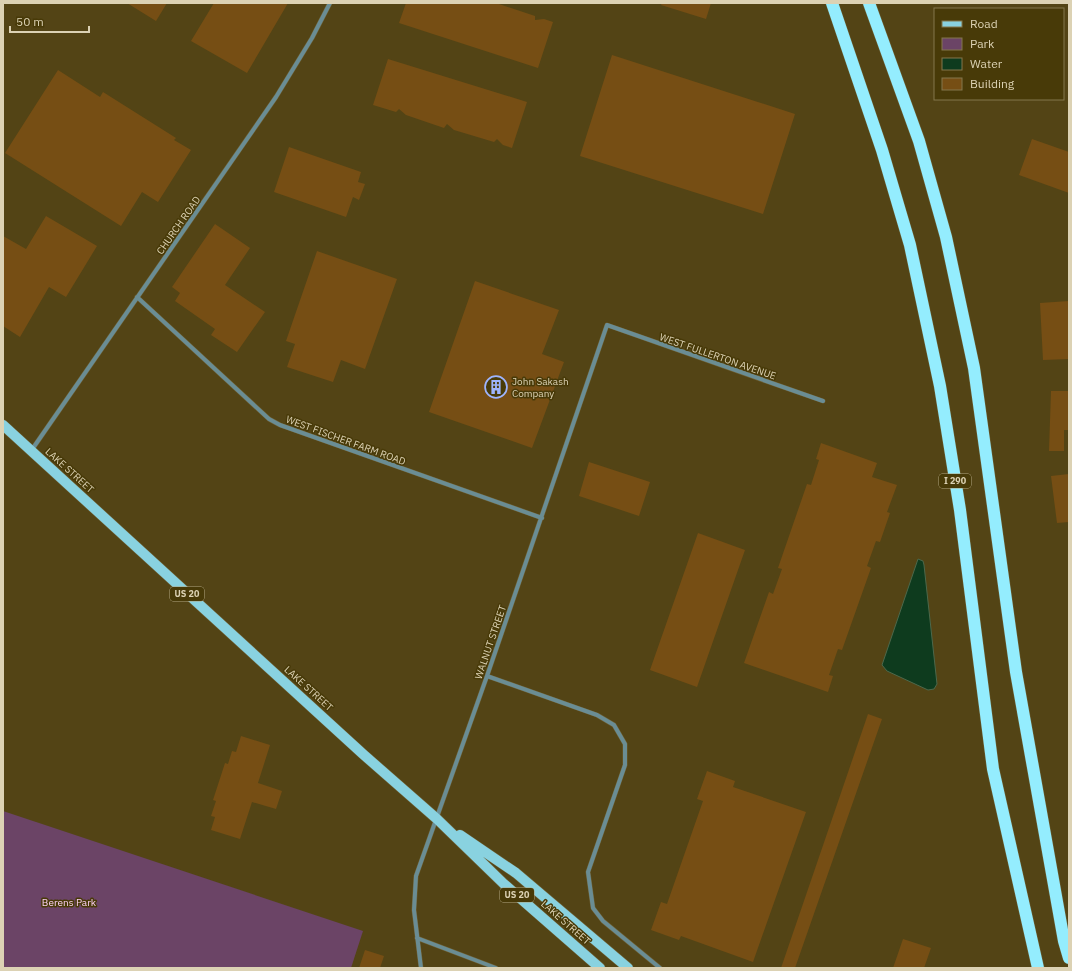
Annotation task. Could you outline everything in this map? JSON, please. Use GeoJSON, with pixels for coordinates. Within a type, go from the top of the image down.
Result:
{"type":"FeatureCollection","features":[{"type":"Feature","properties":{"kind":"highway","name":"I 290"},"geometry":{"type":"LineString","coordinates":[[832,3],[882,150],[910,244],[940,386],[960,510],[993,769],[1038,968]]}},
{"type":"Feature","properties":{"kind":"highway"},"geometry":{"type":"LineString","coordinates":[[869,3],[919,141],[946,237],[974,368],[1016,672],[1064,941],[1069,958]]}},
{"type":"Feature","properties":{"kind":"highway"},"geometry":{"type":"LineString","coordinates":[[1064,941],[1069,953]]}},
{"type":"Feature","properties":{"kind":"main road","name":"LAKE STREET"},"geometry":{"type":"LineString","coordinates":[[3,425],[436,819],[504,884],[600,968]]}},
{"type":"Feature","properties":{"kind":"main road","name":"LAKE STREET"},"geometry":{"type":"LineString","coordinates":[[436,819],[516,873],[628,968]]}},
{"type":"Feature","properties":{"kind":"street","name":"CHURCH ROAD"},"geometry":{"type":"LineString","coordinates":[[31,451],[276,97],[312,38],[330,3]]}},
{"type":"Feature","properties":{"kind":"street","name":"WEST FISCHER FARM ROAD"},"geometry":{"type":"LineString","coordinates":[[137,297],[269,418],[280,425],[542,518]]}},
{"type":"Feature","properties":{"kind":"street","name":"WALNUT STREET"},"geometry":{"type":"LineString","coordinates":[[421,968],[414,910],[416,876],[542,518],[607,325]]}},
{"type":"Feature","properties":{"kind":"street","name":"WEST FULLERTON AVENUE"},"geometry":{"type":"LineString","coordinates":[[607,325],[823,401]]}},
{"type":"Feature","properties":{"kind":"street"},"geometry":{"type":"LineString","coordinates":[[487,676],[597,715],[614,725],[625,744],[625,765],[588,872],[593,908],[603,921],[660,968]]}},
{"type":"Feature","properties":{"kind":"street"},"geometry":{"type":"LineString","coordinates":[[417,938],[496,968]]}},
{"type":"Feature","properties":{"kind":"green space","name":"Berens Park"},"geometry":{"type":"Polygon","coordinates":[[[3,811],[363,931],[351,968],[3,968],[3,811]]]}},
{"type":"Feature","properties":{"kind":"water"},"geometry":{"type":"Polygon","coordinates":[[[918,559],[923,561],[924,565],[937,684],[934,689],[928,690],[887,671],[882,665],[918,559]]]}},
{"type":"Feature","properties":{"kind":"building"},"geometry":{"type":"Polygon","coordinates":[[[127,3],[167,3],[156,21],[127,3]]]}},
{"type":"Feature","properties":{"kind":"building"},"geometry":{"type":"Polygon","coordinates":[[[214,3],[288,3],[247,73],[191,41],[214,3]]]}},
{"type":"Feature","properties":{"kind":"building"},"geometry":{"type":"Polygon","coordinates":[[[406,3],[496,3],[535,16],[535,20],[544,19],[553,22],[538,68],[399,23],[406,3]]]}},
{"type":"Feature","properties":{"kind":"building"},"geometry":{"type":"Polygon","coordinates":[[[662,3],[711,3],[706,19],[661,5],[662,3]]]}},
{"type":"Feature","properties":{"kind":"building"},"geometry":{"type":"Polygon","coordinates":[[[612,55],[795,114],[763,214],[580,156],[612,55]]]}},
{"type":"Feature","properties":{"kind":"building"},"geometry":{"type":"Polygon","coordinates":[[[388,59],[527,102],[512,148],[503,145],[497,139],[494,142],[454,130],[447,124],[444,128],[406,115],[399,109],[396,112],[373,105],[388,59]]]}},
{"type":"Feature","properties":{"kind":"building"},"geometry":{"type":"Polygon","coordinates":[[[58,70],[100,97],[103,92],[176,138],[174,140],[191,150],[158,202],[142,192],[121,226],[5,153],[58,70]]]}},
{"type":"Feature","properties":{"kind":"building"},"geometry":{"type":"Polygon","coordinates":[[[1032,139],[1069,152],[1069,193],[1019,175],[1032,139]]]}},
{"type":"Feature","properties":{"kind":"building"},"geometry":{"type":"Polygon","coordinates":[[[289,147],[361,172],[358,182],[365,184],[359,200],[353,197],[346,217],[274,192],[289,147]]]}},
{"type":"Feature","properties":{"kind":"building"},"geometry":{"type":"Polygon","coordinates":[[[46,216],[97,246],[66,297],[49,287],[20,337],[3,326],[3,236],[26,249],[46,216]]]}},
{"type":"Feature","properties":{"kind":"building"},"geometry":{"type":"Polygon","coordinates":[[[215,224],[250,248],[225,285],[265,312],[237,352],[211,335],[215,329],[175,301],[180,293],[172,287],[215,224]]]}},
{"type":"Feature","properties":{"kind":"building"},"geometry":{"type":"Polygon","coordinates":[[[317,251],[397,279],[365,369],[341,360],[333,382],[287,367],[295,344],[286,341],[317,251]]]}},
{"type":"Feature","properties":{"kind":"building","name":"John Sakash Company"},"geometry":{"type":"Polygon","coordinates":[[[475,281],[559,310],[542,354],[564,362],[532,448],[429,412],[475,281]]]}},
{"type":"Feature","properties":{"kind":"building"},"geometry":{"type":"Polygon","coordinates":[[[1069,301],[1069,359],[1043,360],[1040,303],[1069,301]]]}},
{"type":"Feature","properties":{"kind":"building"},"geometry":{"type":"Polygon","coordinates":[[[1051,391],[1069,391],[1069,430],[1064,430],[1064,451],[1049,451],[1051,391]]]}},
{"type":"Feature","properties":{"kind":"building"},"geometry":{"type":"Polygon","coordinates":[[[821,443],[877,463],[872,477],[897,485],[887,512],[890,513],[880,542],[876,541],[867,566],[871,568],[842,650],[838,649],[829,675],[833,676],[828,692],[744,663],[769,592],[773,594],[782,569],[778,568],[807,484],[811,485],[819,460],[816,459],[821,443]]]}},
{"type":"Feature","properties":{"kind":"building"},"geometry":{"type":"Polygon","coordinates":[[[589,462],[650,482],[639,516],[579,496],[589,462]]]}},
{"type":"Feature","properties":{"kind":"building"},"geometry":{"type":"Polygon","coordinates":[[[1069,474],[1069,522],[1057,523],[1051,476],[1069,474]]]}},
{"type":"Feature","properties":{"kind":"building"},"geometry":{"type":"Polygon","coordinates":[[[698,533],[745,550],[697,687],[650,670],[698,533]]]}},
{"type":"Feature","properties":{"kind":"building"},"geometry":{"type":"Polygon","coordinates":[[[868,714],[882,719],[795,968],[781,968],[868,714]]]}},
{"type":"Feature","properties":{"kind":"building"},"geometry":{"type":"Polygon","coordinates":[[[241,736],[270,745],[258,783],[282,791],[276,809],[252,802],[240,839],[211,830],[215,817],[211,816],[216,801],[213,800],[225,763],[228,764],[232,751],[236,752],[241,736]]]}},
{"type":"Feature","properties":{"kind":"building"},"geometry":{"type":"Polygon","coordinates":[[[707,771],[735,781],[733,787],[806,812],[753,962],[681,936],[679,940],[651,930],[661,902],[667,904],[703,801],[697,799],[707,771]]]}},
{"type":"Feature","properties":{"kind":"building"},"geometry":{"type":"Polygon","coordinates":[[[903,939],[931,948],[924,968],[893,968],[903,939]]]}},
{"type":"Feature","properties":{"kind":"building"},"geometry":{"type":"Polygon","coordinates":[[[365,950],[384,956],[380,968],[359,968],[365,950]]]}},
{"type":"Feature","properties":{"kind":"place","name":"John Sakash Company"},"geometry":{"type":"Point","coordinates":[496,387]}}]}
